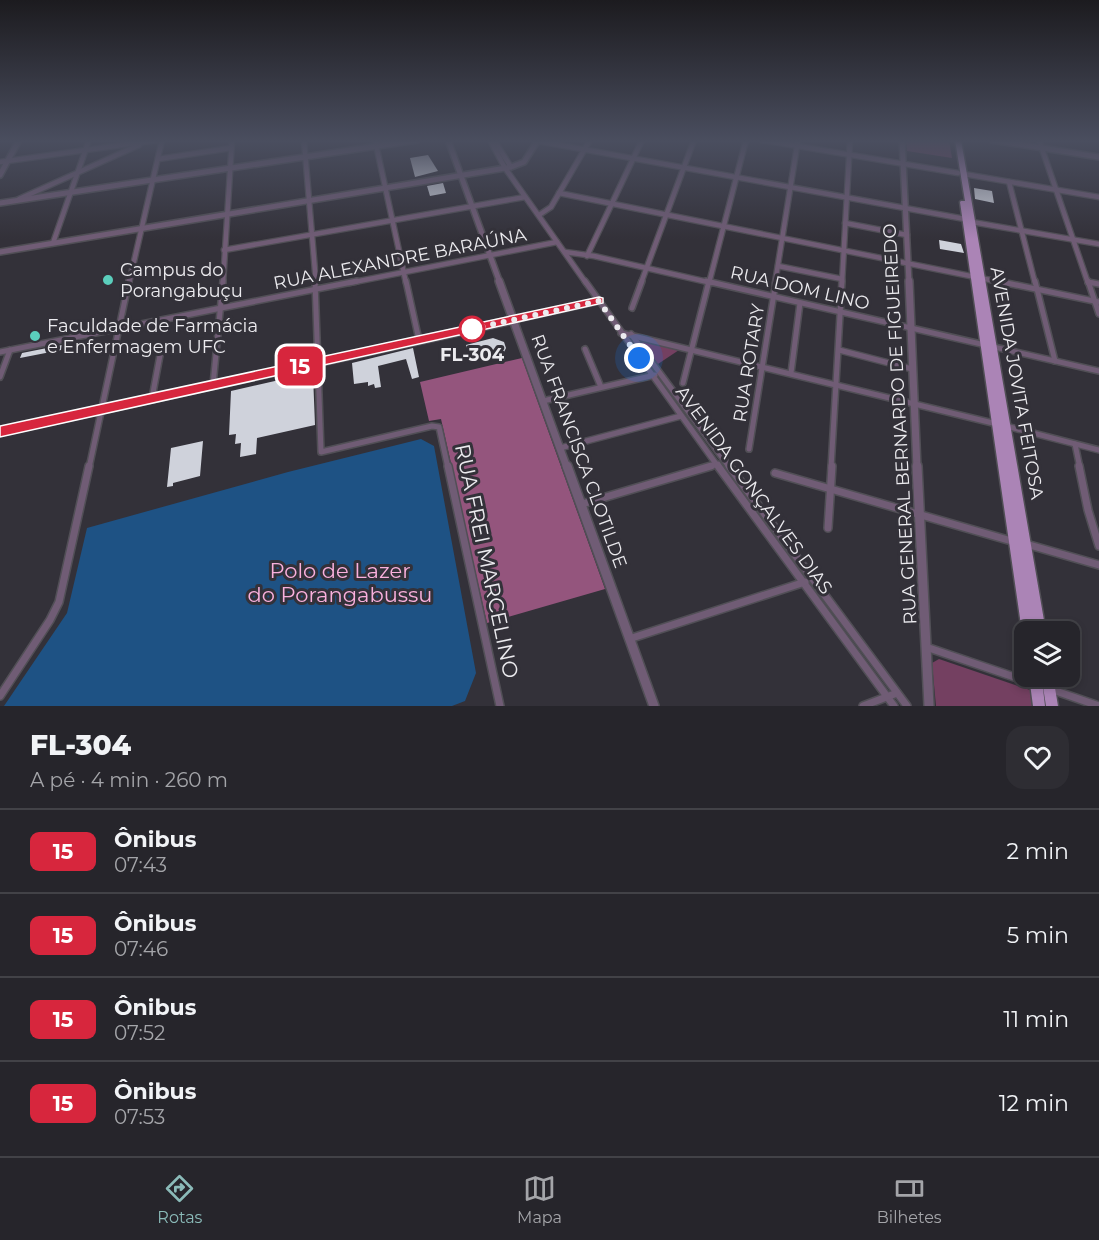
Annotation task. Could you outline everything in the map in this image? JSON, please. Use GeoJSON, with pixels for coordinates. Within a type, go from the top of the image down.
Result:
{"type":"FeatureCollection","features":[{"type":"Feature","properties":{"kind":"main road","name":"AVENIDA JOVITA FEITOSA"},"geometry":{"type":"LineString","coordinates":[[961,174],[1020,543],[1038,621]]}},
{"type":"Feature","properties":{"kind":"main road","name":"AVENIDA JOVITA FEITOSA"},"geometry":{"type":"LineString","coordinates":[[1020,543],[1027,621]]}},
{"type":"Feature","properties":{"kind":"main road"},"geometry":{"type":"LineString","coordinates":[[1036,687],[1039,706]]}},
{"type":"Feature","properties":{"kind":"main road"},"geometry":{"type":"LineString","coordinates":[[1049,687],[1052,706]]}},
{"type":"Feature","properties":{"kind":"street"},"geometry":{"type":"LineString","coordinates":[[53,243],[77,173]]}},
{"type":"Feature","properties":{"kind":"street"},"geometry":{"type":"LineString","coordinates":[[15,201],[77,173]]}},
{"type":"Feature","properties":{"kind":"street"},"geometry":{"type":"LineString","coordinates":[[0,696],[51,620],[59,602],[80,516],[100,409],[154,173]]}},
{"type":"Feature","properties":{"kind":"street"},"geometry":{"type":"LineString","coordinates":[[0,203],[198,173]]}},
{"type":"Feature","properties":{"kind":"street"},"geometry":{"type":"LineString","coordinates":[[213,385],[230,173]]}},
{"type":"Feature","properties":{"kind":"street"},"geometry":{"type":"LineString","coordinates":[[306,173],[316,289],[318,362]]}},
{"type":"Feature","properties":{"kind":"street"},"geometry":{"type":"LineString","coordinates":[[382,173],[419,340]]}},
{"type":"Feature","properties":{"kind":"street"},"geometry":{"type":"LineString","coordinates":[[0,252],[473,173]]}},
{"type":"Feature","properties":{"kind":"street","name":"AVENIDA GONÇALVES DIAS"},"geometry":{"type":"LineString","coordinates":[[511,173],[525,196],[621,333],[726,463],[907,706]]}},
{"type":"Feature","properties":{"kind":"street"},"geometry":{"type":"LineString","coordinates":[[539,215],[549,210],[571,173]]}},
{"type":"Feature","properties":{"kind":"street"},"geometry":{"type":"LineString","coordinates":[[587,256],[626,173]]}},
{"type":"Feature","properties":{"kind":"street"},"geometry":{"type":"LineString","coordinates":[[632,308],[681,173]]}},
{"type":"Feature","properties":{"kind":"street"},"geometry":{"type":"LineString","coordinates":[[712,173],[1099,244]]}},
{"type":"Feature","properties":{"kind":"street"},"geometry":{"type":"LineString","coordinates":[[683,383],[736,173]]}},
{"type":"Feature","properties":{"kind":"street","name":"RUA ROTARY"},"geometry":{"type":"LineString","coordinates":[[749,449],[792,173]]}},
{"type":"Feature","properties":{"kind":"street"},"geometry":{"type":"LineString","coordinates":[[828,528],[848,173]]}},
{"type":"Feature","properties":{"kind":"street","name":"RUA GENERAL BERNARDO DE FIGUEIREDO"},"geometry":{"type":"LineString","coordinates":[[904,173],[918,514],[929,706]]}},
{"type":"Feature","properties":{"kind":"street"},"geometry":{"type":"LineString","coordinates":[[955,173],[1099,197]]}},
{"type":"Feature","properties":{"kind":"street"},"geometry":{"type":"LineString","coordinates":[[1051,173],[1097,302],[1099,314]]}},
{"type":"Feature","properties":{"kind":"street","name":"RUA FRANCISCA CLOTILDE"},"geometry":{"type":"LineString","coordinates":[[461,175],[654,706]]}},
{"type":"Feature","properties":{"kind":"street"},"geometry":{"type":"LineString","coordinates":[[1009,182],[1055,361]]}},
{"type":"Feature","properties":{"kind":"street"},"geometry":{"type":"LineString","coordinates":[[559,193],[1097,302]]}},
{"type":"Feature","properties":{"kind":"street"},"geometry":{"type":"LineString","coordinates":[[224,250],[525,196]]}},
{"type":"Feature","properties":{"kind":"street"},"geometry":{"type":"LineString","coordinates":[[845,223],[907,235]]}},
{"type":"Feature","properties":{"kind":"street","name":"RUA ALEXANDRE BARAÚNA"},"geometry":{"type":"LineString","coordinates":[[0,352],[557,242]]}},
{"type":"Feature","properties":{"kind":"street","name":"RUA DOM LINO"},"geometry":{"type":"LineString","coordinates":[[565,252],[647,268],[1099,371]]}},
{"type":"Feature","properties":{"kind":"street"},"geometry":{"type":"LineString","coordinates":[[778,266],[842,279]]}},
{"type":"Feature","properties":{"kind":"street"},"geometry":{"type":"LineString","coordinates":[[1088,282],[1099,284]]}},
{"type":"Feature","properties":{"kind":"street"},"geometry":{"type":"LineString","coordinates":[[0,432],[599,301]]}},
{"type":"Feature","properties":{"kind":"street"},"geometry":{"type":"LineString","coordinates":[[791,373],[800,303]]}},
{"type":"Feature","properties":{"kind":"street"},"geometry":{"type":"LineString","coordinates":[[621,333],[692,348],[1099,450]]}},
{"type":"Feature","properties":{"kind":"street","name":"AVENIDA GONÇALVES DIAS"},"geometry":{"type":"LineString","coordinates":[[631,334],[681,416],[894,706]]}},
{"type":"Feature","properties":{"kind":"street"},"geometry":{"type":"LineString","coordinates":[[585,349],[601,387]]}},
{"type":"Feature","properties":{"kind":"street"},"geometry":{"type":"LineString","coordinates":[[152,398],[161,350]]}},
{"type":"Feature","properties":{"kind":"street"},"geometry":{"type":"LineString","coordinates":[[839,350],[912,369]]}},
{"type":"Feature","properties":{"kind":"street"},"geometry":{"type":"LineString","coordinates":[[0,377],[10,351]]}},
{"type":"Feature","properties":{"kind":"street","name":"RUA FREI MARCELINO"},"geometry":{"type":"LineString","coordinates":[[318,362],[321,452],[436,426],[440,431],[500,706]]}},
{"type":"Feature","properties":{"kind":"street"},"geometry":{"type":"LineString","coordinates":[[543,401],[656,375]]}},
{"type":"Feature","properties":{"kind":"street"},"geometry":{"type":"LineString","coordinates":[[560,448],[681,416]]}},
{"type":"Feature","properties":{"kind":"street"},"geometry":{"type":"LineString","coordinates":[[1075,444],[1088,510],[1099,546]]}},
{"type":"Feature","properties":{"kind":"street"},"geometry":{"type":"LineString","coordinates":[[582,504],[726,463]]}},
{"type":"Feature","properties":{"kind":"street"},"geometry":{"type":"LineString","coordinates":[[775,473],[1099,565]]}},
{"type":"Feature","properties":{"kind":"street"},"geometry":{"type":"LineString","coordinates":[[629,639],[813,579]]}},
{"type":"Feature","properties":{"kind":"street"},"geometry":{"type":"LineString","coordinates":[[926,647],[1014,674]]}},
{"type":"Feature","properties":{"kind":"street"},"geometry":{"type":"LineString","coordinates":[[1057,687],[1099,705]]}},
{"type":"Feature","properties":{"kind":"street"},"geometry":{"type":"LineString","coordinates":[[863,706],[897,693]]}},
{"type":"Feature","properties":{"kind":"shaded area"},"geometry":{"type":"Polygon","coordinates":[[[639,339],[682,348],[658,364],[639,339]]]}},
{"type":"Feature","properties":{"kind":"shaded area"},"geometry":{"type":"Polygon","coordinates":[[[522,358],[605,589],[487,623],[441,419],[429,421],[420,382],[522,358]]]}},
{"type":"Feature","properties":{"kind":"shaded area"},"geometry":{"type":"Polygon","coordinates":[[[939,659],[1014,685],[1014,687],[1030,690],[1032,706],[936,706],[932,663],[939,659]]]}},
{"type":"Feature","properties":{"kind":"water","name":"Polo de Lazer do Porangabussu"},"geometry":{"type":"Polygon","coordinates":[[[421,439],[434,446],[476,673],[465,701],[452,706],[4,706],[67,613],[87,528],[288,472],[421,439]]]}},
{"type":"Feature","properties":{"kind":"building"},"geometry":{"type":"Polygon","coordinates":[[[414,173],[431,173],[415,177],[414,173]]]}},
{"type":"Feature","properties":{"kind":"building"},"geometry":{"type":"Polygon","coordinates":[[[443,183],[446,193],[430,196],[427,186],[443,183]]]}},
{"type":"Feature","properties":{"kind":"building"},"geometry":{"type":"Polygon","coordinates":[[[974,188],[992,191],[994,203],[975,199],[974,188]]]}},
{"type":"Feature","properties":{"kind":"building"},"geometry":{"type":"Polygon","coordinates":[[[939,240],[961,244],[964,253],[940,249],[939,240]]]}},
{"type":"Feature","properties":{"kind":"building"},"geometry":{"type":"Polygon","coordinates":[[[493,338],[504,342],[506,348],[504,352],[471,360],[466,345],[493,338]]]}},
{"type":"Feature","properties":{"kind":"building"},"geometry":{"type":"Polygon","coordinates":[[[62,345],[61,350],[20,358],[22,353],[62,345]]]}},
{"type":"Feature","properties":{"kind":"building"},"geometry":{"type":"Polygon","coordinates":[[[413,348],[419,377],[412,379],[406,359],[378,366],[381,387],[375,388],[374,384],[368,386],[368,382],[354,384],[352,363],[413,348]]]}},
{"type":"Feature","properties":{"kind":"building"},"geometry":{"type":"Polygon","coordinates":[[[310,373],[313,375],[315,425],[257,438],[256,454],[240,457],[241,443],[235,444],[236,434],[229,435],[231,391],[310,373]]]}},
{"type":"Feature","properties":{"kind":"building"},"geometry":{"type":"Polygon","coordinates":[[[203,441],[200,476],[173,483],[173,486],[167,487],[171,448],[203,441]]]}},
{"type":"Feature","properties":{"kind":"bus line","name":"15"},"geometry":{"type":"LineString","coordinates":[[0,432],[599,301]]}},
{"type":"Feature","properties":{"kind":"place","name":"Campus do Porangabuçu"},"geometry":{"type":"Point","coordinates":[108,280]}},
{"type":"Feature","properties":{"kind":"place","name":"FL-304"},"geometry":{"type":"Point","coordinates":[472,329]}},
{"type":"Feature","properties":{"kind":"place","name":"Faculdade de Farmácia e Enfermagem UFC"},"geometry":{"type":"Point","coordinates":[35,336]}},
{"type":"Feature","properties":{"kind":"route"},"geometry":{"type":"LineString","coordinates":[[472,329],[599,301],[639,358]]}}]}
